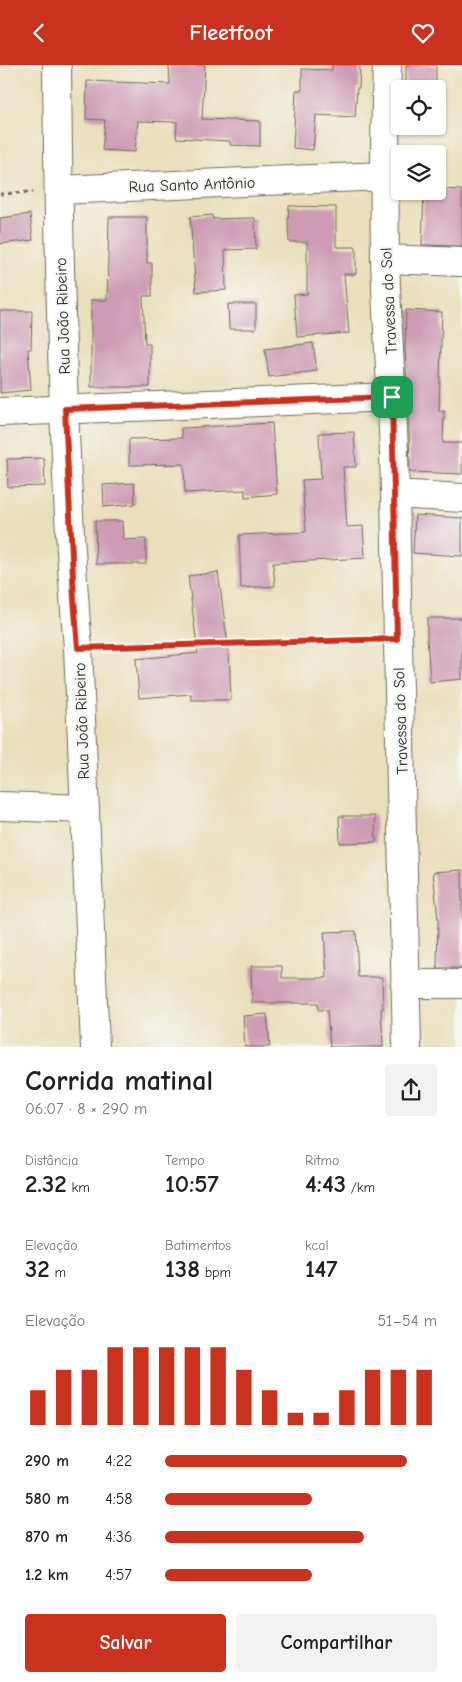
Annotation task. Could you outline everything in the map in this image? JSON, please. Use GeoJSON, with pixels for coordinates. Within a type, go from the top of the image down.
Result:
{"type":"FeatureCollection","features":[{"type":"Feature","properties":{"kind":"street","name":"Rua João Ribeiro"},"geometry":{"type":"LineString","coordinates":[[57,65],[65,409],[78,648],[95,1047]]}},
{"type":"Feature","properties":{"kind":"street","name":"Travessa do Sol"},"geometry":{"type":"LineString","coordinates":[[387,65],[384,176],[385,259],[395,494],[407,1047]]}},
{"type":"Feature","properties":{"kind":"street","name":"Rua Santo Antônio"},"geometry":{"type":"LineString","coordinates":[[59,190],[384,176]]}},
{"type":"Feature","properties":{"kind":"street"},"geometry":{"type":"LineString","coordinates":[[385,259],[462,262]]}},
{"type":"Feature","properties":{"kind":"street"},"geometry":{"type":"LineString","coordinates":[[0,412],[392,397]]}},
{"type":"Feature","properties":{"kind":"street"},"geometry":{"type":"LineString","coordinates":[[395,494],[462,498]]}},
{"type":"Feature","properties":{"kind":"street"},"geometry":{"type":"LineString","coordinates":[[0,806],[85,809]]}},
{"type":"Feature","properties":{"kind":"street"},"geometry":{"type":"LineString","coordinates":[[405,984],[462,984]]}},
{"type":"Feature","properties":{"kind":"path"},"geometry":{"type":"LineString","coordinates":[[0,194],[59,190]]}},
{"type":"Feature","properties":{"kind":"path"},"geometry":{"type":"LineString","coordinates":[[78,648],[397,639]]}},
{"type":"Feature","properties":{"kind":"building"},"geometry":{"type":"Polygon","coordinates":[[[169,65],[205,65],[202,119],[260,121],[260,146],[230,145],[230,141],[176,138],[177,122],[138,121],[135,152],[102,150],[105,120],[86,119],[87,81],[170,84],[169,65]]]}},
{"type":"Feature","properties":{"kind":"building"},"geometry":{"type":"Polygon","coordinates":[[[332,65],[360,65],[355,117],[316,115],[313,150],[293,148],[296,90],[302,90],[302,69],[332,70],[332,65]]]}},
{"type":"Feature","properties":{"kind":"building"},"geometry":{"type":"Polygon","coordinates":[[[406,65],[436,65],[436,80],[406,80],[406,65]]]}},
{"type":"Feature","properties":{"kind":"building"},"geometry":{"type":"Polygon","coordinates":[[[446,189],[462,190],[462,246],[422,245],[424,200],[446,200],[446,189]]]}},
{"type":"Feature","properties":{"kind":"building"},"geometry":{"type":"Polygon","coordinates":[[[289,206],[336,207],[336,247],[356,247],[356,274],[344,274],[349,333],[297,337],[294,295],[307,294],[307,242],[289,242],[289,206]]]}},
{"type":"Feature","properties":{"kind":"building"},"geometry":{"type":"Polygon","coordinates":[[[30,214],[33,240],[0,244],[0,218],[30,214]]]}},
{"type":"Feature","properties":{"kind":"building"},"geometry":{"type":"Polygon","coordinates":[[[212,215],[213,219],[255,218],[256,249],[225,250],[226,290],[196,292],[190,217],[212,215]]]}},
{"type":"Feature","properties":{"kind":"building"},"geometry":{"type":"Polygon","coordinates":[[[109,217],[147,217],[147,263],[152,263],[152,296],[143,296],[145,344],[150,344],[150,387],[91,387],[91,300],[107,300],[109,217]]]}},
{"type":"Feature","properties":{"kind":"building"},"geometry":{"type":"Polygon","coordinates":[[[228,304],[256,304],[256,329],[229,329],[228,304]]]}},
{"type":"Feature","properties":{"kind":"building"},"geometry":{"type":"Polygon","coordinates":[[[406,310],[442,312],[439,411],[444,411],[443,443],[462,443],[462,474],[410,472],[408,385],[405,348],[406,310]]]}},
{"type":"Feature","properties":{"kind":"building"},"geometry":{"type":"Polygon","coordinates":[[[0,311],[32,311],[31,349],[28,349],[31,390],[0,393],[0,311]]]}},
{"type":"Feature","properties":{"kind":"building"},"geometry":{"type":"Polygon","coordinates":[[[313,343],[317,371],[269,377],[265,349],[313,343]]]}},
{"type":"Feature","properties":{"kind":"building"},"geometry":{"type":"Polygon","coordinates":[[[272,423],[277,494],[245,497],[245,490],[185,493],[184,464],[129,465],[129,439],[182,438],[181,428],[272,423]]]}},
{"type":"Feature","properties":{"kind":"building"},"geometry":{"type":"Polygon","coordinates":[[[354,432],[356,467],[343,467],[347,527],[363,526],[365,558],[273,563],[275,586],[241,588],[239,535],[306,532],[302,480],[321,479],[319,433],[354,432]]]}},
{"type":"Feature","properties":{"kind":"building"},"geometry":{"type":"Polygon","coordinates":[[[44,458],[45,486],[8,487],[7,459],[44,458]]]}},
{"type":"Feature","properties":{"kind":"building"},"geometry":{"type":"Polygon","coordinates":[[[134,483],[135,504],[104,507],[103,485],[134,483]]]}},
{"type":"Feature","properties":{"kind":"building"},"geometry":{"type":"Polygon","coordinates":[[[415,515],[462,518],[462,556],[413,553],[415,515]]]}},
{"type":"Feature","properties":{"kind":"building"},"geometry":{"type":"Polygon","coordinates":[[[95,521],[122,521],[123,540],[146,539],[146,564],[96,564],[95,521]]]}},
{"type":"Feature","properties":{"kind":"building"},"geometry":{"type":"Polygon","coordinates":[[[218,572],[229,653],[231,700],[191,700],[191,694],[139,698],[136,659],[198,653],[188,576],[218,572]]]}},
{"type":"Feature","properties":{"kind":"building"},"geometry":{"type":"Polygon","coordinates":[[[427,618],[462,618],[462,679],[430,682],[427,618]]]}},
{"type":"Feature","properties":{"kind":"building"},"geometry":{"type":"Polygon","coordinates":[[[339,816],[375,816],[376,842],[340,843],[339,816]]]}},
{"type":"Feature","properties":{"kind":"building"},"geometry":{"type":"Polygon","coordinates":[[[462,870],[462,968],[437,968],[438,920],[433,872],[462,870]]]}},
{"type":"Feature","properties":{"kind":"building"},"geometry":{"type":"Polygon","coordinates":[[[356,931],[358,977],[382,977],[383,1047],[330,1047],[327,1010],[318,1010],[318,1003],[252,1003],[251,966],[282,966],[282,978],[327,978],[324,932],[356,931]]]}},
{"type":"Feature","properties":{"kind":"building"},"geometry":{"type":"Polygon","coordinates":[[[267,1014],[270,1047],[245,1047],[243,1016],[267,1014]]]}},
{"type":"Feature","properties":{"kind":"route"},"geometry":{"type":"LineString","coordinates":[[392,397],[397,639],[78,648],[65,409],[392,397]]}}]}
